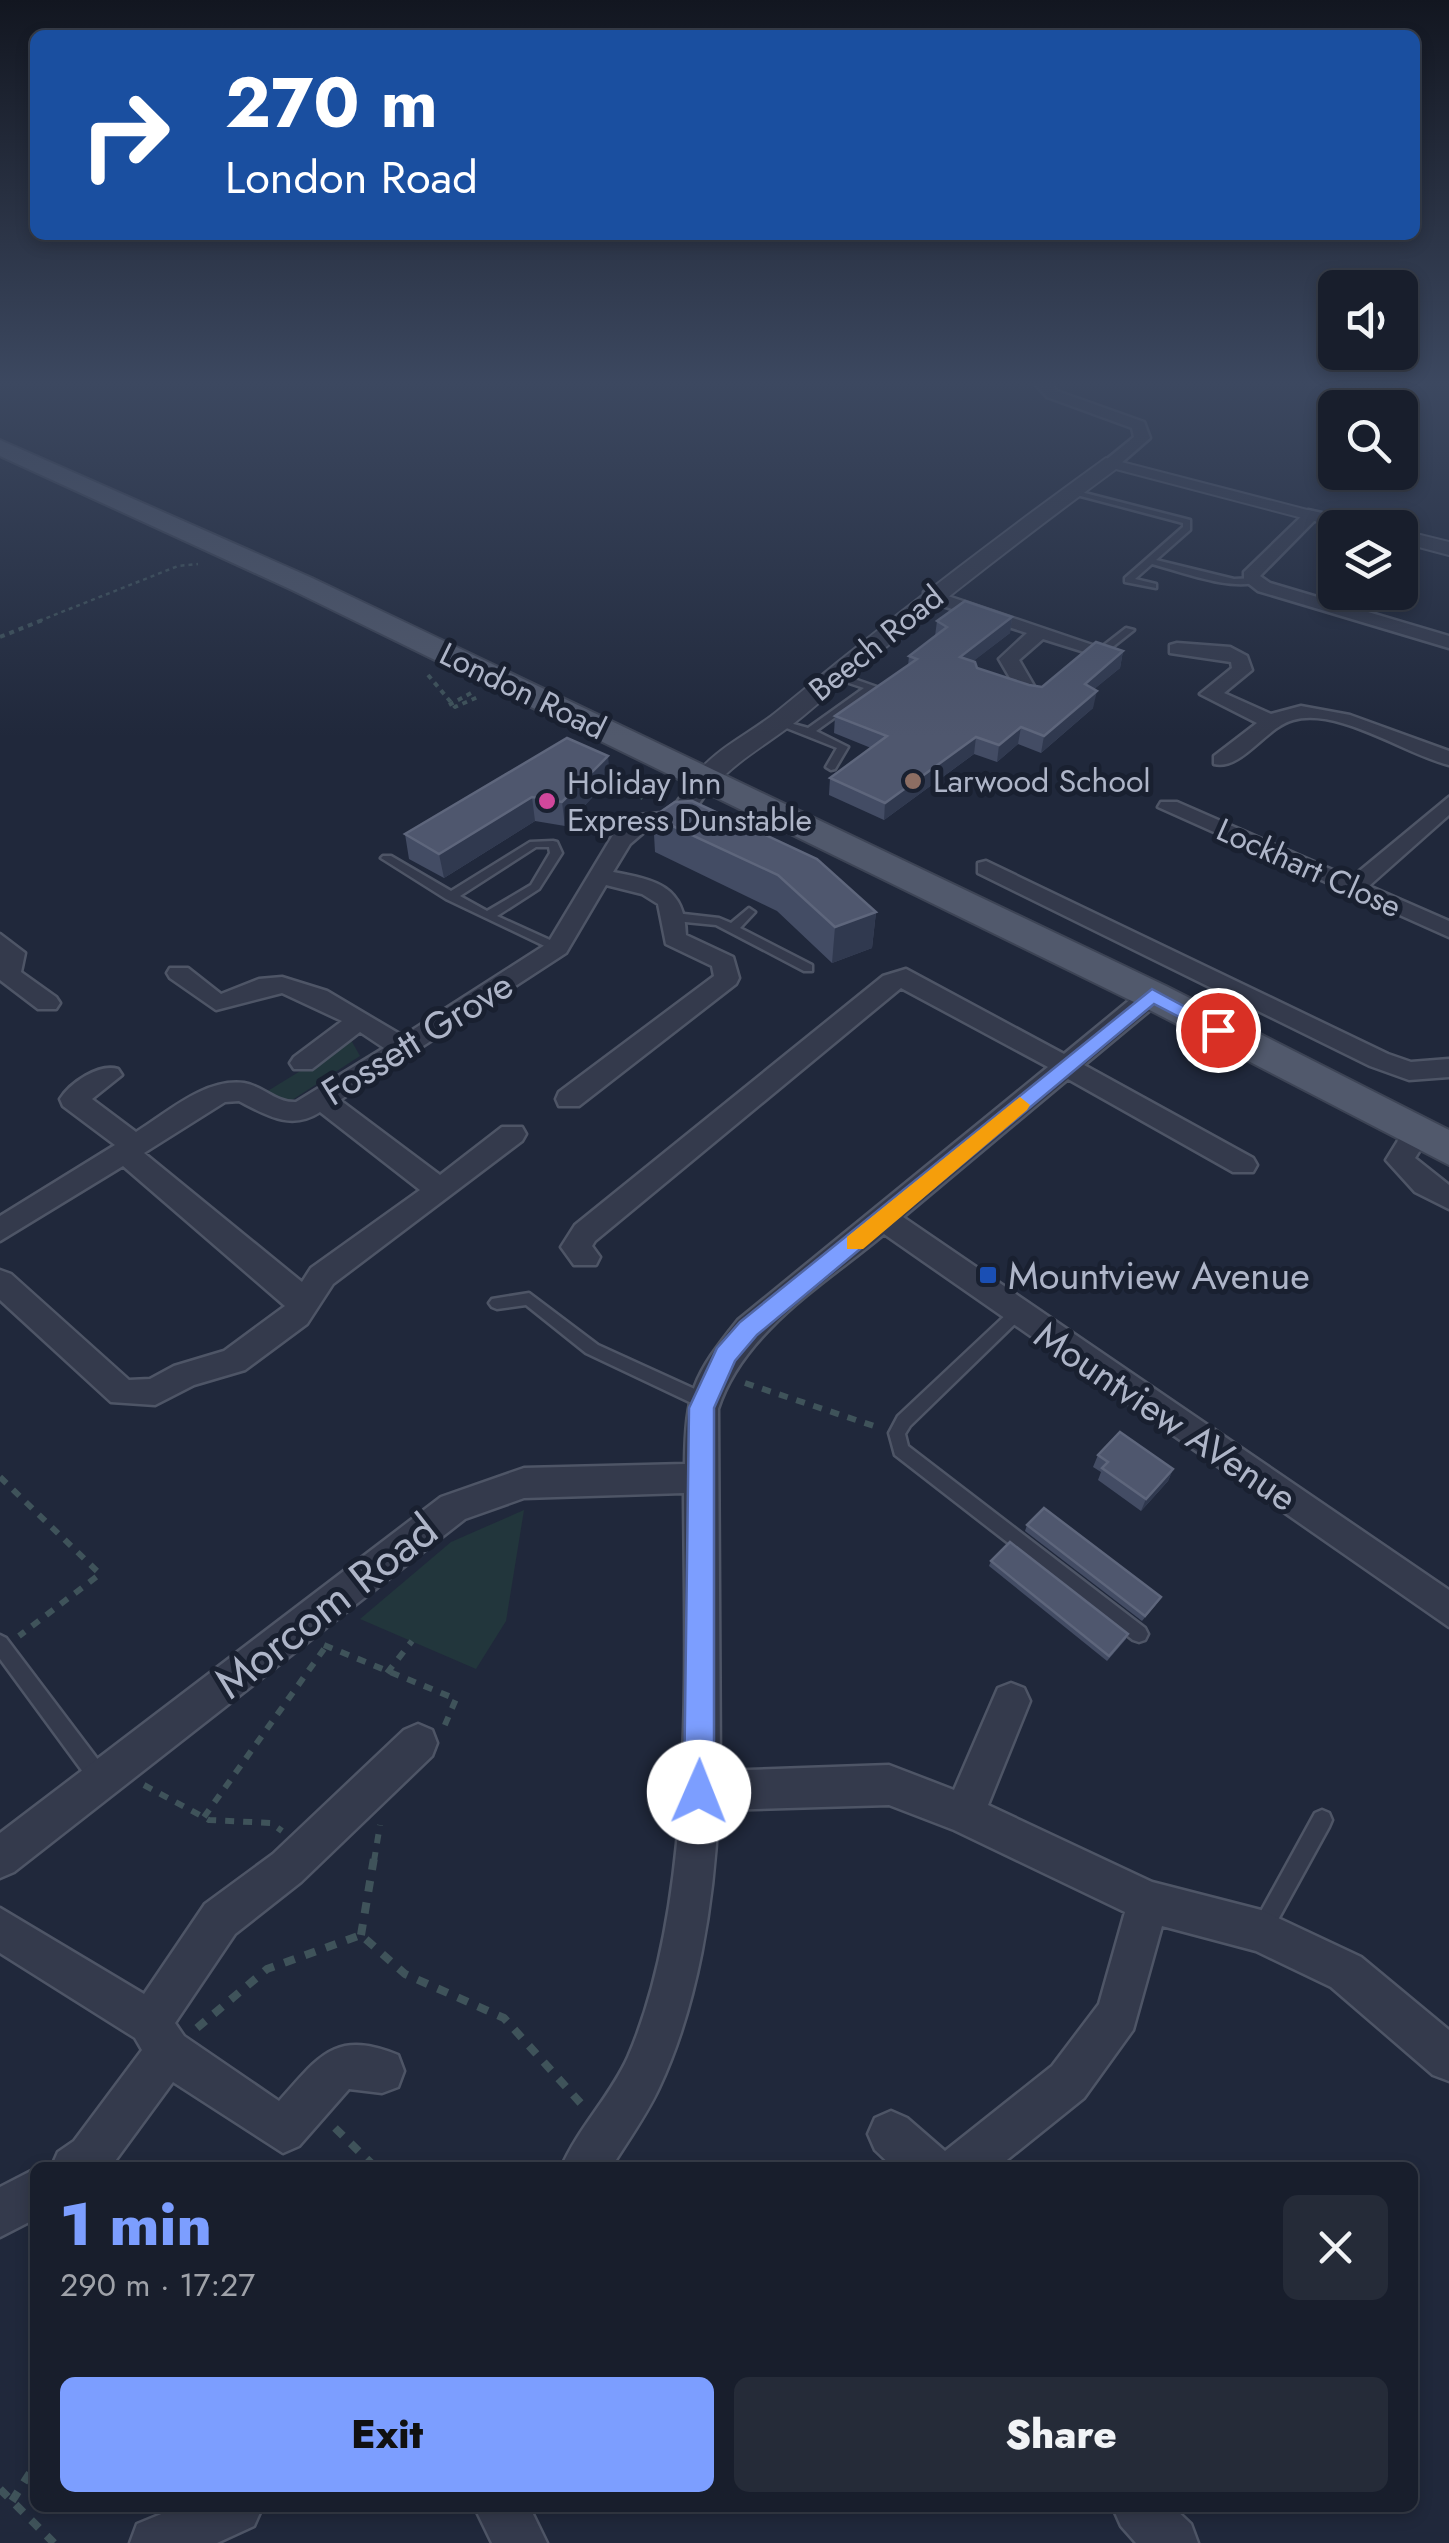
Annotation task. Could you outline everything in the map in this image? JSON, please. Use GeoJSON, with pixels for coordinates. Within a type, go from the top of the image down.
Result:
{"type":"FeatureCollection","features":[{"type":"Feature","properties":{"kind":"main road","name":"London Road"},"geometry":{"type":"LineString","coordinates":[[116,500],[302,584],[1152,995],[1433,1141]]}},
{"type":"Feature","properties":{"kind":"street","name":"Beech Road"},"geometry":{"type":"LineString","coordinates":[[704,781],[738,767],[752,752],[752,744],[930,596],[1065,500]]}},
{"type":"Feature","properties":{"kind":"street"},"geometry":{"type":"LineString","coordinates":[[1259,500],[1318,515]]}},
{"type":"Feature","properties":{"kind":"street"},"geometry":{"type":"LineString","coordinates":[[1314,514],[1250,576],[1257,582],[1350,613],[1449,642]]}},
{"type":"Feature","properties":{"kind":"street"},"geometry":{"type":"LineString","coordinates":[[1418,541],[1449,549]]}},
{"type":"Feature","properties":{"kind":"street"},"geometry":{"type":"LineString","coordinates":[[930,596],[1106,652]]}},
{"type":"Feature","properties":{"kind":"street"},"geometry":{"type":"LineString","coordinates":[[1027,691],[1009,659],[1040,632]]}},
{"type":"Feature","properties":{"kind":"street"},"geometry":{"type":"LineString","coordinates":[[1177,649],[1230,654],[1240,660],[1242,670],[1210,694],[1272,722]]}},
{"type":"Feature","properties":{"kind":"street"},"geometry":{"type":"LineString","coordinates":[[1221,760],[1272,722],[1304,712],[1327,715],[1449,758]]}},
{"type":"Feature","properties":{"kind":"street","name":"Fossett Grove"},"geometry":{"type":"LineString","coordinates":[[0,1230],[219,1093],[243,1092],[282,1112],[302,1111],[403,1048],[557,948],[639,812],[667,819],[686,807],[704,781]]}},
{"type":"Feature","properties":{"kind":"street","name":"Lockhart Close"},"geometry":{"type":"LineString","coordinates":[[1169,807],[1449,930]]}},
{"type":"Feature","properties":{"kind":"street"},"geometry":{"type":"LineString","coordinates":[[1354,888],[1445,816]]}},
{"type":"Feature","properties":{"kind":"street"},"geometry":{"type":"LineString","coordinates":[[986,868],[1379,1060],[1409,1071],[1449,1068]]}},
{"type":"Feature","properties":{"kind":"street"},"geometry":{"type":"LineString","coordinates":[[569,1098],[727,978],[724,962],[675,939],[675,917],[660,894],[600,877]]}},
{"type":"Feature","properties":{"kind":"street"},"geometry":{"type":"LineString","coordinates":[[0,941],[13,953],[4,976],[47,1003]]}},
{"type":"Feature","properties":{"kind":"street"},"geometry":{"type":"LineString","coordinates":[[180,973],[216,1002],[284,984],[403,1048]]}},
{"type":"Feature","properties":{"kind":"street"},"geometry":{"type":"LineString","coordinates":[[584,1257],[576,1248],[586,1232],[892,982],[906,977],[1063,1069],[1243,1165]]}},
{"type":"Feature","properties":{"kind":"street"},"geometry":{"type":"LineString","coordinates":[[588,2162],[649,2060],[684,1939],[699,1792],[700,1478],[709,1387],[749,1329],[1152,995]]}},
{"type":"Feature","properties":{"kind":"street"},"geometry":{"type":"LineString","coordinates":[[303,1063],[358,1021]]}},
{"type":"Feature","properties":{"kind":"street"},"geometry":{"type":"LineString","coordinates":[[109,1076],[73,1100],[306,1302]]}},
{"type":"Feature","properties":{"kind":"street"},"geometry":{"type":"LineString","coordinates":[[321,1099],[440,1190]]}},
{"type":"Feature","properties":{"kind":"street"},"geometry":{"type":"LineString","coordinates":[[0,1282],[122,1393],[155,1392],[185,1375],[234,1361],[296,1316],[322,1276],[512,1134]]}},
{"type":"Feature","properties":{"kind":"street","name":"London Road"},"geometry":{"type":"LineString","coordinates":[[1433,1141],[1400,1160],[1425,1185],[1449,1198]]}},
{"type":"Feature","properties":{"kind":"street","name":"Mountview AVenue"},"geometry":{"type":"LineString","coordinates":[[884,1219],[1016,1314],[1449,1610]]}},
{"type":"Feature","properties":{"kind":"street","name":"Morcom Road"},"geometry":{"type":"LineString","coordinates":[[0,1858],[108,1775],[315,1636],[454,1508],[524,1484],[700,1478]]}},
{"type":"Feature","properties":{"kind":"street"},"geometry":{"type":"LineString","coordinates":[[964,1814],[1012,1701]]}},
{"type":"Feature","properties":{"kind":"street"},"geometry":{"type":"LineString","coordinates":[[90,2162],[220,1918],[306,1849],[365,1818],[427,1743]]}},
{"type":"Feature","properties":{"kind":"street"},"geometry":{"type":"LineString","coordinates":[[699,1792],[889,1785],[964,1814],[1148,1902],[1261,1931],[1346,1972],[1449,2059]]}},
{"type":"Feature","properties":{"kind":"street"},"geometry":{"type":"LineString","coordinates":[[968,2162],[1068,2082],[1118,2015],[1148,1902]]}},
{"type":"Feature","properties":{"kind":"street"},"geometry":{"type":"LineString","coordinates":[[0,1929],[159,2038],[283,2130],[340,2066],[382,2072]]}},
{"type":"Feature","properties":{"kind":"street"},"geometry":{"type":"LineString","coordinates":[[891,2134],[922,2162]]}},
{"type":"Feature","properties":{"kind":"street"},"geometry":{"type":"LineString","coordinates":[[0,2214],[30,2195]]}},
{"type":"Feature","properties":{"kind":"street"},"geometry":{"type":"LineString","coordinates":[[156,2543],[227,2512]]}},
{"type":"Feature","properties":{"kind":"street"},"geometry":{"type":"LineString","coordinates":[[503,2512],[521,2543]]}},
{"type":"Feature","properties":{"kind":"street"},"geometry":{"type":"LineString","coordinates":[[1143,2512],[1171,2543]]}},
{"type":"Feature","properties":{"kind":"lane"},"geometry":{"type":"LineString","coordinates":[[1104,500],[1186,522],[1187,528],[1128,580],[1153,586]]}},
{"type":"Feature","properties":{"kind":"lane"},"geometry":{"type":"LineString","coordinates":[[1150,561],[1234,582],[1257,582]]}},
{"type":"Feature","properties":{"kind":"lane"},"geometry":{"type":"LineString","coordinates":[[1106,652],[1128,630]]}},
{"type":"Feature","properties":{"kind":"lane"},"geometry":{"type":"LineString","coordinates":[[809,732],[872,687],[834,675]]}},
{"type":"Feature","properties":{"kind":"lane"},"geometry":{"type":"LineString","coordinates":[[779,723],[843,747],[831,766]]}},
{"type":"Feature","properties":{"kind":"lane"},"geometry":{"type":"LineString","coordinates":[[450,896],[534,844],[552,844],[556,853],[535,886],[488,916]]}},
{"type":"Feature","properties":{"kind":"lane"},"geometry":{"type":"LineString","coordinates":[[387,858],[450,896],[557,948]]}},
{"type":"Feature","properties":{"kind":"lane"},"geometry":{"type":"LineString","coordinates":[[733,928],[749,912]]}},
{"type":"Feature","properties":{"kind":"lane"},"geometry":{"type":"LineString","coordinates":[[675,917],[710,919],[808,968]]}},
{"type":"Feature","properties":{"kind":"lane"},"geometry":{"type":"LineString","coordinates":[[498,1303],[529,1299],[592,1350],[709,1387]]}},
{"type":"Feature","properties":{"kind":"lane"},"geometry":{"type":"LineString","coordinates":[[1016,1314],[927,1397],[897,1433],[901,1450],[1139,1634]]}},
{"type":"Feature","properties":{"kind":"lane"},"geometry":{"type":"LineString","coordinates":[[5,1644],[108,1775]]}},
{"type":"Feature","properties":{"kind":"lane"},"geometry":{"type":"LineString","coordinates":[[1261,1931],[1322,1820]]}},
{"type":"Feature","properties":{"kind":"path"},"geometry":{"type":"LineString","coordinates":[[0,637],[178,566],[210,565]]}},
{"type":"Feature","properties":{"kind":"path"},"geometry":{"type":"LineString","coordinates":[[414,668],[432,676],[454,707],[491,691]]}},
{"type":"Feature","properties":{"kind":"path"},"geometry":{"type":"LineString","coordinates":[[449,705],[480,688]]}},
{"type":"Feature","properties":{"kind":"path"},"geometry":{"type":"LineString","coordinates":[[639,812],[648,784],[642,776]]}},
{"type":"Feature","properties":{"kind":"path"},"geometry":{"type":"LineString","coordinates":[[709,1387],[897,1433]]}},
{"type":"Feature","properties":{"kind":"path"},"geometry":{"type":"LineString","coordinates":[[0,1477],[100,1574],[5,1644]]}},
{"type":"Feature","properties":{"kind":"path"},"geometry":{"type":"LineString","coordinates":[[204,1817],[315,1636],[387,1672],[456,1699],[427,1743]]}},
{"type":"Feature","properties":{"kind":"path"},"geometry":{"type":"LineString","coordinates":[[387,1672],[412,1641]]}},
{"type":"Feature","properties":{"kind":"path"},"geometry":{"type":"LineString","coordinates":[[108,1775],[204,1817],[271,1823],[306,1849]]}},
{"type":"Feature","properties":{"kind":"path"},"geometry":{"type":"LineString","coordinates":[[392,1813],[365,1818],[362,1935],[405,1974],[504,2018],[606,2132]]}},
{"type":"Feature","properties":{"kind":"path"},"geometry":{"type":"LineString","coordinates":[[159,2038],[267,1969],[362,1935]]}},
{"type":"Feature","properties":{"kind":"path"},"geometry":{"type":"LineString","coordinates":[[308,2102],[370,2162]]}},
{"type":"Feature","properties":{"kind":"path"},"geometry":{"type":"LineString","coordinates":[[12,2501],[30,2473]]}},
{"type":"Feature","properties":{"kind":"path"},"geometry":{"type":"LineString","coordinates":[[0,2489],[54,2543]]}},
{"type":"Feature","properties":{"kind":"shaded area"},"geometry":{"type":"Polygon","coordinates":[[[351,1040],[360,1056],[289,1102],[266,1092],[351,1040]]]}},
{"type":"Feature","properties":{"kind":"shaded area"},"geometry":{"type":"Polygon","coordinates":[[[524,1510],[506,1621],[476,1669],[360,1619],[451,1542],[524,1510]]]}},
{"type":"Feature","properties":{"kind":"building"},"geometry":{"type":"Polygon","coordinates":[[[965,601],[1012,617],[960,657],[975,662],[977,668],[1029,685],[1042,687],[1096,642],[1123,651],[1085,684],[1097,691],[1044,736],[1021,727],[999,745],[976,737],[885,803],[830,778],[887,736],[835,716],[917,659],[909,656],[947,627],[937,621],[965,601]]]}},
{"type":"Feature","properties":{"kind":"building"},"geometry":{"type":"Polygon","coordinates":[[[567,738],[608,756],[562,802],[532,797],[439,854],[405,834],[567,738]]]}},
{"type":"Feature","properties":{"kind":"building"},"geometry":{"type":"Polygon","coordinates":[[[692,801],[817,859],[876,912],[835,927],[778,875],[653,817],[675,802],[692,801]]]}},
{"type":"Feature","properties":{"kind":"building"},"geometry":{"type":"Polygon","coordinates":[[[1120,1432],[1173,1469],[1146,1499],[1102,1468],[1108,1462],[1098,1455],[1120,1432]]]}},
{"type":"Feature","properties":{"kind":"building"},"geometry":{"type":"Polygon","coordinates":[[[1044,1508],[1161,1597],[1145,1616],[1027,1525],[1044,1508]]]}},
{"type":"Feature","properties":{"kind":"building"},"geometry":{"type":"Polygon","coordinates":[[[1010,1542],[1128,1634],[1109,1656],[991,1561],[1010,1542]]]}},
{"type":"Feature","properties":{"kind":"slow traffic"},"geometry":{"type":"LineString","coordinates":[[855,1243],[1020,1105]]}},
{"type":"Feature","properties":{"kind":"place","name":"Larwood School"},"geometry":{"type":"Point","coordinates":[913,781]}},
{"type":"Feature","properties":{"kind":"place","name":"Holiday Inn Express Dunstable"},"geometry":{"type":"Point","coordinates":[547,801]}},
{"type":"Feature","properties":{"kind":"place","name":"Mountview Avenue"},"geometry":{"type":"Point","coordinates":[988,1275]}},
{"type":"Feature","properties":{"kind":"route"},"geometry":{"type":"LineString","coordinates":[[699,1792],[702,1408],[725,1355],[749,1329],[1152,995],[1218,1030]]}}]}
